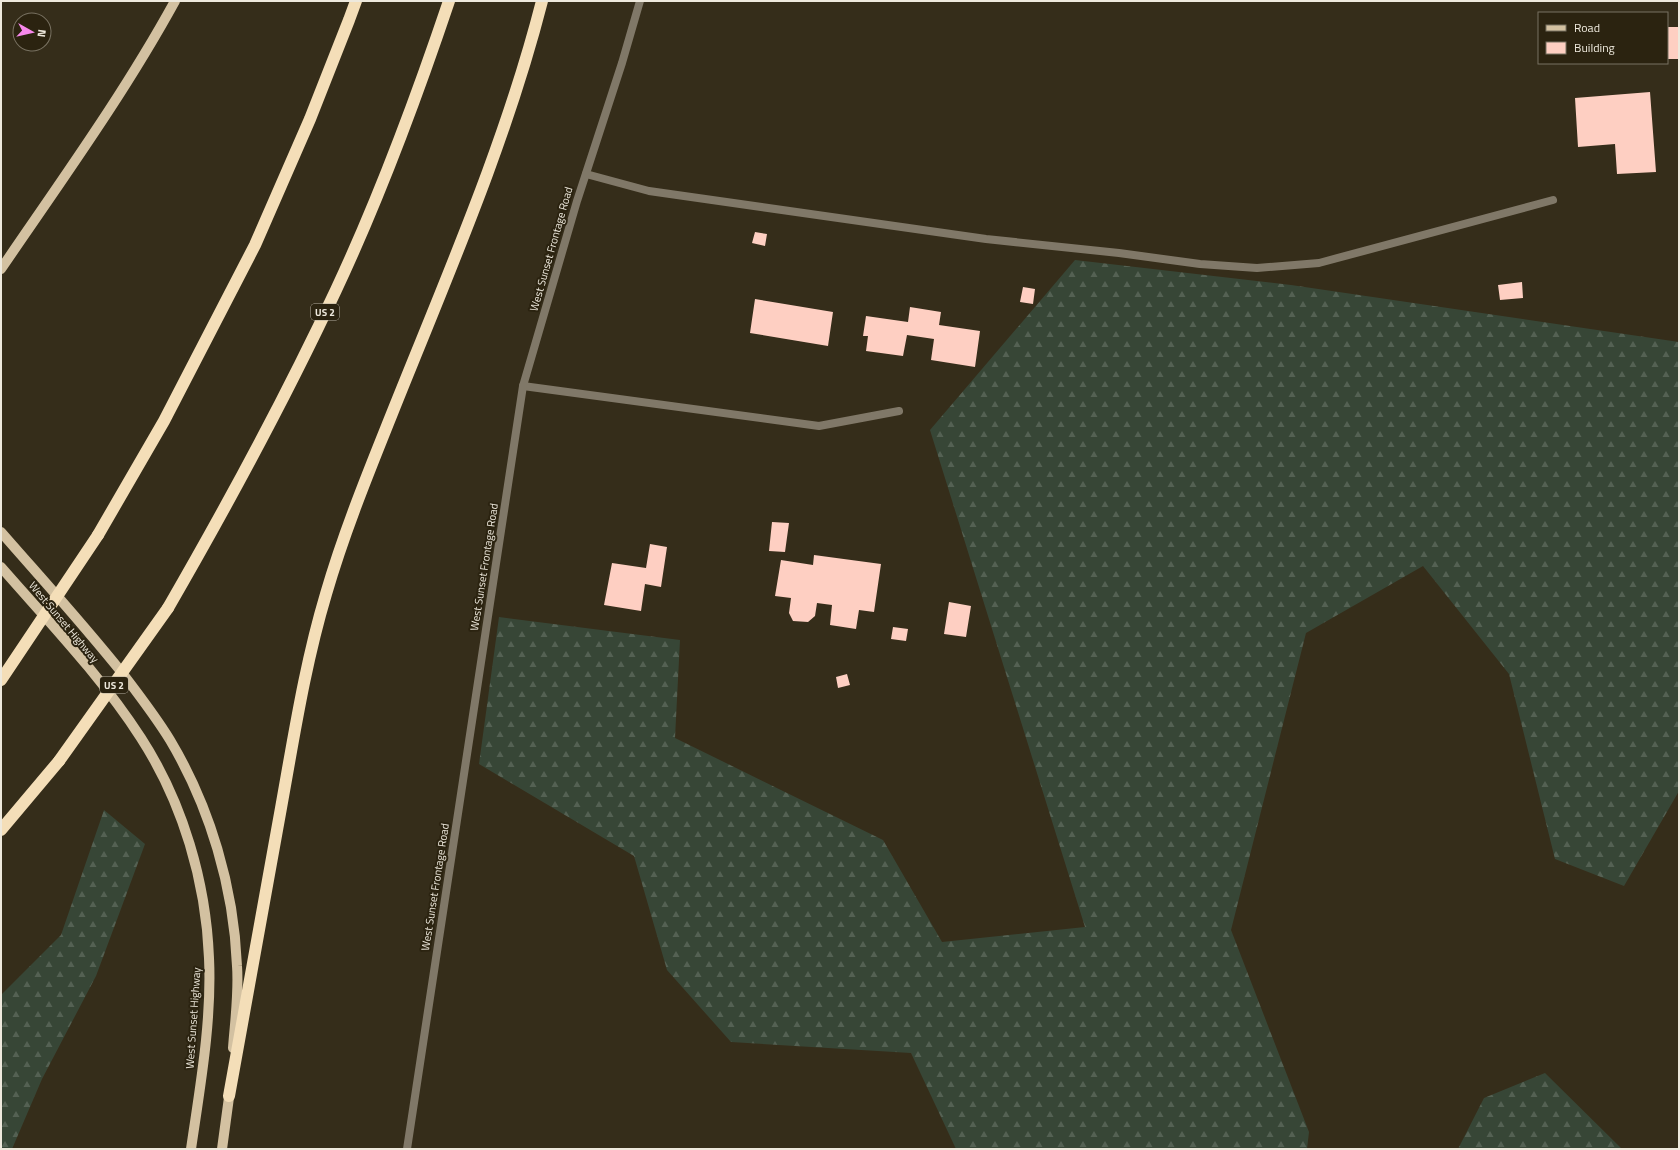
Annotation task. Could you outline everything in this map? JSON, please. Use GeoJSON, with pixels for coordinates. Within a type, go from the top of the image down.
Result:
{"type":"FeatureCollection","features":[{"type":"Feature","properties":{"kind":"highway"},"geometry":{"type":"LineString","coordinates":[[1,680],[98,536],[164,421],[255,245],[310,119],[356,1]]}},
{"type":"Feature","properties":{"kind":"highway","name":"US 2"},"geometry":{"type":"LineString","coordinates":[[1,830],[59,761],[168,608],[253,457],[336,289],[380,189],[418,91],[449,1]]}},
{"type":"Feature","properties":{"kind":"highway"},"geometry":{"type":"LineString","coordinates":[[229,1096],[299,707],[326,594],[362,490],[496,147],[516,91],[542,1]]}},
{"type":"Feature","properties":{"kind":"main road"},"geometry":{"type":"LineString","coordinates":[[1,269],[111,107],[140,62],[175,1]]}},
{"type":"Feature","properties":{"kind":"main road"},"geometry":{"type":"LineString","coordinates":[[1,532],[104,650],[139,695],[170,740],[197,792],[221,864],[233,918],[236,943],[237,992],[229,1096],[222,1149]]}},
{"type":"Feature","properties":{"kind":"main road","name":"West Sunset Highway"},"geometry":{"type":"LineString","coordinates":[[1,567],[76,654],[123,712],[141,738],[157,765],[174,802],[196,863],[208,930],[210,960],[209,998],[192,1149]]}},
{"type":"Feature","properties":{"kind":"street","name":"West Sunset Frontage Road"},"geometry":{"type":"LineString","coordinates":[[407,1149],[523,386],[586,174],[622,63],[640,1]]}},
{"type":"Feature","properties":{"kind":"street"},"geometry":{"type":"LineString","coordinates":[[586,174],[649,191],[978,238],[1119,253],[1200,264],[1257,268],[1320,263],[1553,200]]}},
{"type":"Feature","properties":{"kind":"street"},"geometry":{"type":"LineString","coordinates":[[523,386],[819,426],[899,411]]}},
{"type":"Feature","properties":{"kind":"green space"},"geometry":{"type":"Polygon","coordinates":[[[1075,260],[1291,285],[1679,342],[1679,791],[1624,886],[1555,859],[1509,674],[1423,566],[1306,633],[1231,930],[1309,1132],[1307,1149],[956,1149],[911,1053],[731,1042],[667,970],[634,856],[479,764],[499,617],[680,640],[675,738],[883,840],[942,942],[1085,927],[930,430],[1075,260]]]}},
{"type":"Feature","properties":{"kind":"green space"},"geometry":{"type":"Polygon","coordinates":[[[104,810],[145,844],[96,976],[42,1079],[12,1149],[1,1149],[1,995],[61,935],[104,810]]]}},
{"type":"Feature","properties":{"kind":"green space"},"geometry":{"type":"Polygon","coordinates":[[[1545,1073],[1622,1149],[1458,1149],[1484,1098],[1545,1073]]]}},
{"type":"Feature","properties":{"kind":"building"},"geometry":{"type":"Polygon","coordinates":[[[1668,27],[1679,27],[1679,59],[1668,59],[1668,27]]]}},
{"type":"Feature","properties":{"kind":"building"},"geometry":{"type":"Polygon","coordinates":[[[1650,92],[1656,172],[1617,174],[1615,144],[1578,147],[1575,98],[1650,92]]]}},
{"type":"Feature","properties":{"kind":"building"},"geometry":{"type":"Polygon","coordinates":[[[755,232],[767,234],[765,246],[752,243],[755,232]]]}},
{"type":"Feature","properties":{"kind":"building"},"geometry":{"type":"Polygon","coordinates":[[[1522,282],[1523,298],[1500,300],[1498,285],[1522,282]]]}},
{"type":"Feature","properties":{"kind":"building"},"geometry":{"type":"Polygon","coordinates":[[[1023,287],[1035,289],[1033,304],[1020,302],[1023,287]]]}},
{"type":"Feature","properties":{"kind":"building"},"geometry":{"type":"Polygon","coordinates":[[[755,299],[833,312],[828,346],[750,333],[755,299]]]}},
{"type":"Feature","properties":{"kind":"building"},"geometry":{"type":"Polygon","coordinates":[[[910,307],[941,312],[939,325],[980,331],[975,367],[931,360],[934,339],[907,335],[903,356],[866,351],[868,336],[863,336],[866,316],[908,322],[910,307]]]}},
{"type":"Feature","properties":{"kind":"building"},"geometry":{"type":"Polygon","coordinates":[[[772,522],[789,523],[785,552],[769,551],[772,522]]]}},
{"type":"Feature","properties":{"kind":"building"},"geometry":{"type":"Polygon","coordinates":[[[650,544],[667,547],[661,587],[645,584],[641,611],[604,605],[612,563],[646,568],[650,544]]]}},
{"type":"Feature","properties":{"kind":"building"},"geometry":{"type":"Polygon","coordinates":[[[814,555],[881,564],[874,612],[859,610],[856,629],[830,625],[832,605],[817,603],[815,616],[808,622],[793,621],[789,613],[791,598],[775,596],[781,560],[813,565],[814,555]]]}},
{"type":"Feature","properties":{"kind":"building"},"geometry":{"type":"Polygon","coordinates":[[[949,602],[971,606],[966,637],[944,634],[949,602]]]}},
{"type":"Feature","properties":{"kind":"building"},"geometry":{"type":"Polygon","coordinates":[[[893,627],[908,629],[906,641],[891,639],[893,627]]]}},
{"type":"Feature","properties":{"kind":"building"},"geometry":{"type":"Polygon","coordinates":[[[847,674],[850,685],[838,688],[836,677],[847,674]]]}}]}
